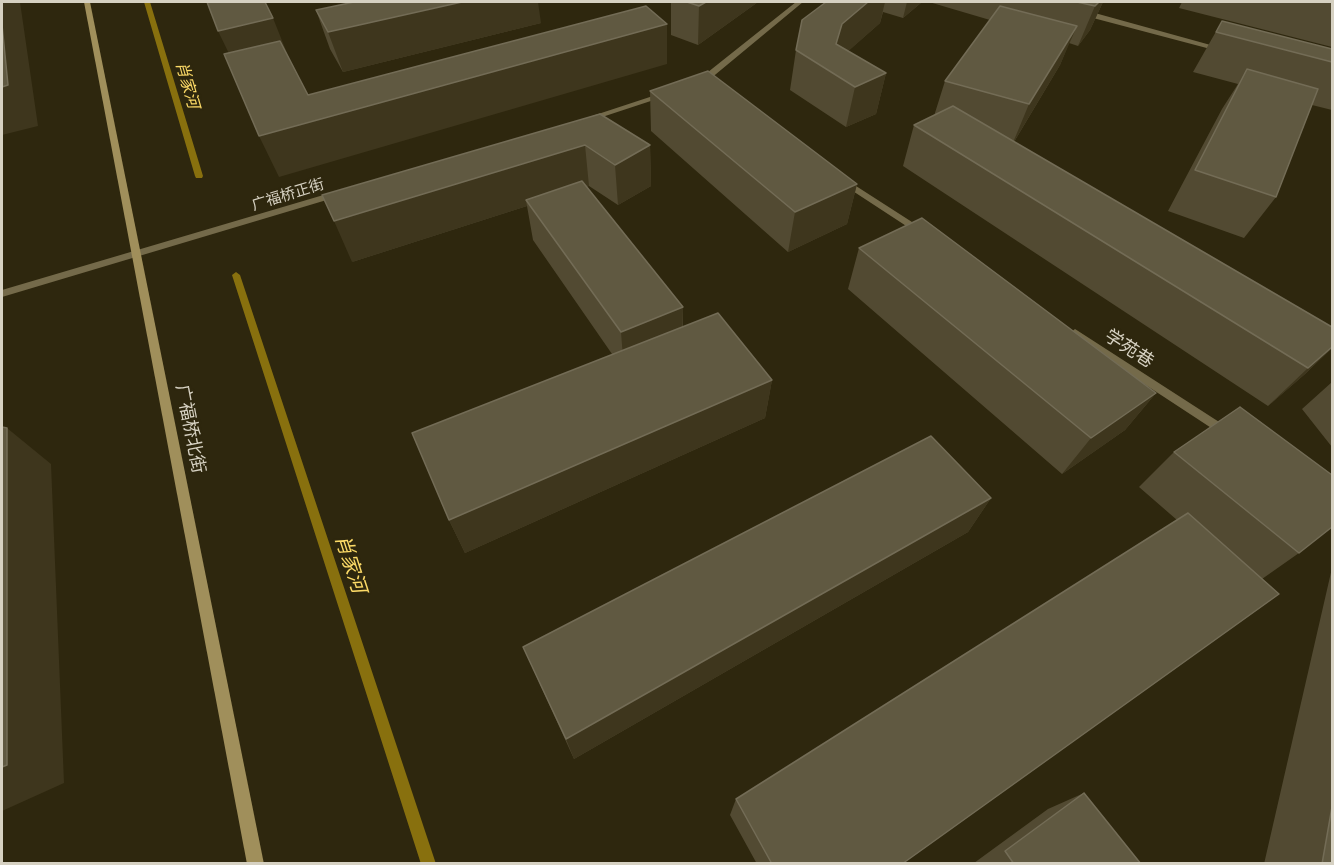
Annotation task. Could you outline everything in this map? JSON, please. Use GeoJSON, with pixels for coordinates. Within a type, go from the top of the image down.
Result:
{"type":"FeatureCollection","features":[{"type":"Feature","properties":{"kind":"main road","name":"广福桥北街"},"geometry":{"type":"LineString","coordinates":[[87,2],[256,864]]}},
{"type":"Feature","properties":{"kind":"street"},"geometry":{"type":"LineString","coordinates":[[707,92],[697,86],[800,2]]}},
{"type":"Feature","properties":{"kind":"street"},"geometry":{"type":"LineString","coordinates":[[1076,10],[1232,52]]}},
{"type":"Feature","properties":{"kind":"street"},"geometry":{"type":"LineString","coordinates":[[571,123],[674,92]]}},
{"type":"Feature","properties":{"kind":"street"},"geometry":{"type":"LineString","coordinates":[[836,177],[935,242]]}},
{"type":"Feature","properties":{"kind":"street","name":"广福桥正街"},"geometry":{"type":"LineString","coordinates":[[2,294],[343,192]]}},
{"type":"Feature","properties":{"kind":"street","name":"学苑巷"},"geometry":{"type":"LineString","coordinates":[[1064,326],[1233,437]]}},
{"type":"Feature","properties":{"kind":"building"},"geometry":{"type":"Polygon","coordinates":[[[207,2],[265,2],[273,18],[218,31],[207,2]]]}},
{"type":"Feature","properties":{"kind":"building"},"geometry":{"type":"Polygon","coordinates":[[[354,2],[462,2],[328,32],[316,10],[354,2]]]}},
{"type":"Feature","properties":{"kind":"building"},"geometry":{"type":"Polygon","coordinates":[[[687,2],[706,2],[699,6],[687,2]]]}},
{"type":"Feature","properties":{"kind":"building"},"geometry":{"type":"Polygon","coordinates":[[[826,2],[868,2],[842,24],[836,44],[886,73],[855,87],[796,50],[802,20],[826,2]]]}},
{"type":"Feature","properties":{"kind":"building"},"geometry":{"type":"Polygon","coordinates":[[[1077,2],[1099,2],[1095,6],[1077,2]]]}},
{"type":"Feature","properties":{"kind":"building"},"geometry":{"type":"Polygon","coordinates":[[[646,6],[667,24],[259,136],[224,54],[280,41],[308,95],[646,6]]]}},
{"type":"Feature","properties":{"kind":"building"},"geometry":{"type":"Polygon","coordinates":[[[1000,6],[1077,26],[1029,104],[945,81],[1000,6]]]}},
{"type":"Feature","properties":{"kind":"building"},"geometry":{"type":"Polygon","coordinates":[[[1222,21],[1332,49],[1332,62],[1216,32],[1222,21]]]}},
{"type":"Feature","properties":{"kind":"building"},"geometry":{"type":"Polygon","coordinates":[[[2,25],[8,85],[2,87],[2,25]]]}},
{"type":"Feature","properties":{"kind":"building"},"geometry":{"type":"Polygon","coordinates":[[[1247,69],[1318,89],[1276,197],[1195,170],[1247,69]]]}},
{"type":"Feature","properties":{"kind":"building"},"geometry":{"type":"Polygon","coordinates":[[[708,71],[857,184],[795,212],[650,91],[708,71]]]}},
{"type":"Feature","properties":{"kind":"building"},"geometry":{"type":"Polygon","coordinates":[[[953,106],[1332,327],[1332,347],[1308,368],[914,125],[953,106]]]}},
{"type":"Feature","properties":{"kind":"building"},"geometry":{"type":"Polygon","coordinates":[[[600,114],[650,145],[615,165],[585,145],[334,221],[322,195],[600,114]]]}},
{"type":"Feature","properties":{"kind":"building"},"geometry":{"type":"Polygon","coordinates":[[[582,181],[683,307],[621,332],[526,200],[582,181]]]}},
{"type":"Feature","properties":{"kind":"building"},"geometry":{"type":"Polygon","coordinates":[[[922,218],[1156,393],[1091,438],[859,248],[922,218]]]}},
{"type":"Feature","properties":{"kind":"building"},"geometry":{"type":"Polygon","coordinates":[[[718,313],[772,380],[449,520],[412,433],[718,313]]]}},
{"type":"Feature","properties":{"kind":"building"},"geometry":{"type":"Polygon","coordinates":[[[1240,407],[1332,475],[1332,527],[1299,553],[1174,452],[1240,407]]]}},
{"type":"Feature","properties":{"kind":"building"},"geometry":{"type":"Polygon","coordinates":[[[2,427],[7,428],[7,765],[2,767],[2,427]]]}},
{"type":"Feature","properties":{"kind":"building"},"geometry":{"type":"Polygon","coordinates":[[[931,436],[991,498],[566,739],[523,647],[931,436]]]}},
{"type":"Feature","properties":{"kind":"building"},"geometry":{"type":"Polygon","coordinates":[[[1188,513],[1279,594],[902,864],[772,864],[736,799],[1188,513]]]}},
{"type":"Feature","properties":{"kind":"building"},"geometry":{"type":"Polygon","coordinates":[[[1084,793],[1141,864],[1014,864],[1005,851],[1084,793]]]}},
{"type":"Feature","properties":{"kind":"building"},"geometry":{"type":"Polygon","coordinates":[[[1332,807],[1332,864],[1322,864],[1332,807]]]}},
{"type":"Feature","properties":{"kind":"waterway","name":"肖家河"},"geometry":{"type":"LineString","coordinates":[[147,2],[199,176]]}},
{"type":"Feature","properties":{"kind":"waterway","name":"肖家河"},"geometry":{"type":"LineString","coordinates":[[236,275],[429,864]]}}]}
